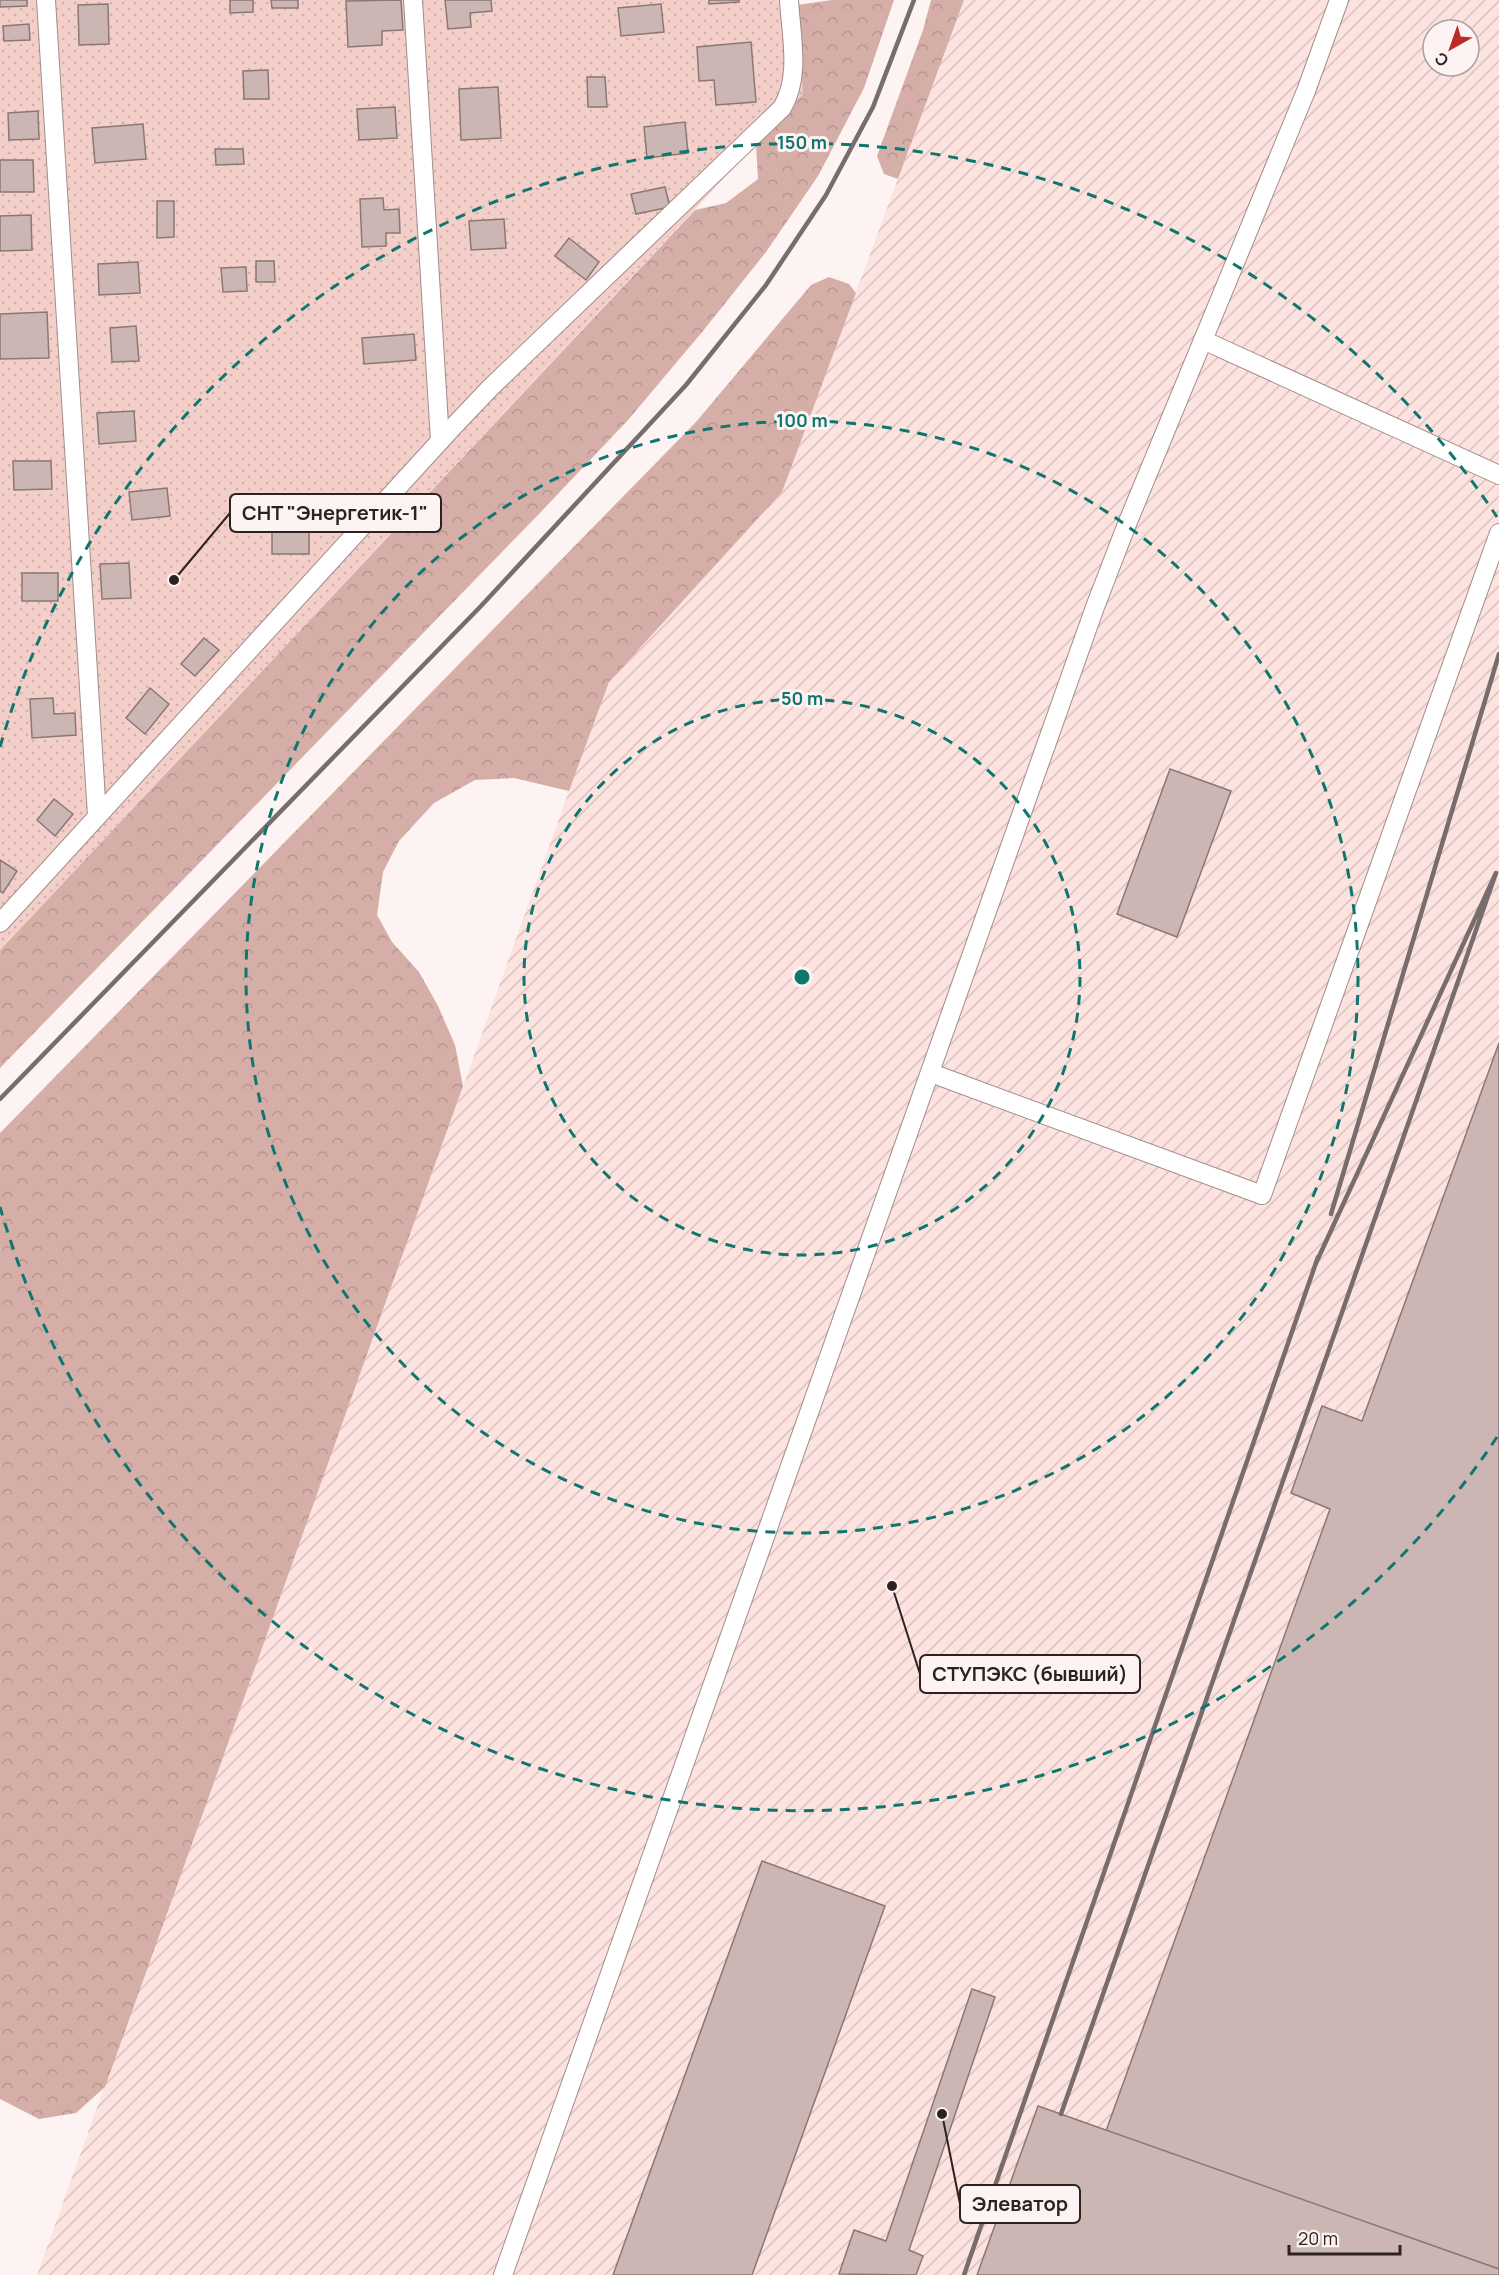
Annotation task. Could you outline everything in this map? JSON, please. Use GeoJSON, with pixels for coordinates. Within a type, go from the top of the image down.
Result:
{"type":"FeatureCollection","features":[{"type":"Feature","properties":{"kind":"lane"},"geometry":{"type":"LineString","coordinates":[[46,0],[97,816]]}},
{"type":"Feature","properties":{"kind":"lane"},"geometry":{"type":"LineString","coordinates":[[413,0],[440,441]]}},
{"type":"Feature","properties":{"kind":"lane"},"geometry":{"type":"LineString","coordinates":[[0,923],[490,388],[782,108],[789,96],[793,79],[789,0]]}},
{"type":"Feature","properties":{"kind":"lane"},"geometry":{"type":"LineString","coordinates":[[502,2275],[1095,607],[1306,91],[1339,0]]}},
{"type":"Feature","properties":{"kind":"lane"},"geometry":{"type":"LineString","coordinates":[[1203,340],[1499,475]]}},
{"type":"Feature","properties":{"kind":"lane"},"geometry":{"type":"LineString","coordinates":[[931,1073],[1262,1195],[1499,533]]}},
{"type":"Feature","properties":{"kind":"shaded area"},"geometry":{"type":"Polygon","coordinates":[[[0,0],[797,0],[803,94],[0,950],[0,0]]]}},
{"type":"Feature","properties":{"kind":"shaded area"},"geometry":{"type":"Polygon","coordinates":[[[964,0],[1499,0],[1499,2275],[37,2275],[608,682],[782,492],[964,0]]]}},
{"type":"Feature","properties":{"kind":"green space"},"geometry":{"type":"Polygon","coordinates":[[[832,0],[894,0],[864,88],[818,176],[766,252],[628,420],[0,1068],[0,950],[695,210],[726,203],[758,179],[756,145],[797,5],[832,0]]]}},
{"type":"Feature","properties":{"kind":"green space"},"geometry":{"type":"Polygon","coordinates":[[[931,0],[964,0],[898,179],[884,174],[877,156],[923,30],[931,0]]]}},
{"type":"Feature","properties":{"kind":"green space"},"geometry":{"type":"Polygon","coordinates":[[[829,277],[849,284],[856,293],[782,492],[609,682],[569,791],[514,778],[475,780],[434,803],[399,841],[383,872],[377,915],[392,942],[419,972],[438,1006],[455,1045],[463,1086],[105,2087],[76,2113],[39,2119],[0,2099],[0,1133],[696,422],[811,285],[829,277]]]}},
{"type":"Feature","properties":{"kind":"building"},"geometry":{"type":"Polygon","coordinates":[[[0,0],[27,0],[27,6],[0,7],[0,0]]]}},
{"type":"Feature","properties":{"kind":"building"},"geometry":{"type":"Polygon","coordinates":[[[230,0],[253,0],[253,12],[230,13],[230,0]]]}},
{"type":"Feature","properties":{"kind":"building"},"geometry":{"type":"Polygon","coordinates":[[[271,0],[298,0],[298,8],[272,8],[271,0]]]}},
{"type":"Feature","properties":{"kind":"building"},"geometry":{"type":"Polygon","coordinates":[[[401,0],[403,30],[382,31],[382,45],[348,47],[346,1],[401,0]]]}},
{"type":"Feature","properties":{"kind":"building"},"geometry":{"type":"Polygon","coordinates":[[[445,0],[491,0],[492,11],[470,13],[471,27],[448,29],[445,0]]]}},
{"type":"Feature","properties":{"kind":"building"},"geometry":{"type":"Polygon","coordinates":[[[709,0],[739,0],[739,2],[709,4],[709,0]]]}},
{"type":"Feature","properties":{"kind":"building"},"geometry":{"type":"Polygon","coordinates":[[[108,4],[109,44],[79,45],[78,5],[108,4]]]}},
{"type":"Feature","properties":{"kind":"building"},"geometry":{"type":"Polygon","coordinates":[[[661,4],[664,32],[621,36],[618,8],[661,4]]]}},
{"type":"Feature","properties":{"kind":"building"},"geometry":{"type":"Polygon","coordinates":[[[29,24],[30,40],[4,41],[3,26],[29,24]]]}},
{"type":"Feature","properties":{"kind":"building"},"geometry":{"type":"Polygon","coordinates":[[[751,42],[756,102],[716,105],[714,80],[699,81],[697,47],[751,42]]]}},
{"type":"Feature","properties":{"kind":"building"},"geometry":{"type":"Polygon","coordinates":[[[268,70],[269,99],[244,99],[243,71],[268,70]]]}},
{"type":"Feature","properties":{"kind":"building"},"geometry":{"type":"Polygon","coordinates":[[[587,77],[605,77],[607,107],[588,107],[587,77]]]}},
{"type":"Feature","properties":{"kind":"building"},"geometry":{"type":"Polygon","coordinates":[[[498,87],[501,138],[461,140],[459,89],[498,87]]]}},
{"type":"Feature","properties":{"kind":"building"},"geometry":{"type":"Polygon","coordinates":[[[395,107],[397,138],[359,140],[357,109],[395,107]]]}},
{"type":"Feature","properties":{"kind":"building"},"geometry":{"type":"Polygon","coordinates":[[[38,111],[39,139],[9,140],[8,113],[38,111]]]}},
{"type":"Feature","properties":{"kind":"building"},"geometry":{"type":"Polygon","coordinates":[[[685,122],[688,153],[647,158],[644,127],[685,122]]]}},
{"type":"Feature","properties":{"kind":"building"},"geometry":{"type":"Polygon","coordinates":[[[143,124],[146,159],[95,163],[92,128],[143,124]]]}},
{"type":"Feature","properties":{"kind":"building"},"geometry":{"type":"Polygon","coordinates":[[[215,149],[243,149],[244,164],[216,165],[215,149]]]}},
{"type":"Feature","properties":{"kind":"building"},"geometry":{"type":"Polygon","coordinates":[[[0,160],[33,160],[34,192],[0,192],[0,160]]]}},
{"type":"Feature","properties":{"kind":"building"},"geometry":{"type":"Polygon","coordinates":[[[665,187],[670,207],[636,214],[631,194],[665,187]]]}},
{"type":"Feature","properties":{"kind":"building"},"geometry":{"type":"Polygon","coordinates":[[[383,198],[384,210],[399,209],[400,233],[386,233],[386,246],[362,247],[360,199],[383,198]]]}},
{"type":"Feature","properties":{"kind":"building"},"geometry":{"type":"Polygon","coordinates":[[[157,201],[174,201],[174,237],[157,238],[157,201]]]}},
{"type":"Feature","properties":{"kind":"building"},"geometry":{"type":"Polygon","coordinates":[[[31,215],[32,250],[0,251],[0,216],[31,215]]]}},
{"type":"Feature","properties":{"kind":"building"},"geometry":{"type":"Polygon","coordinates":[[[504,219],[506,248],[471,250],[469,221],[504,219]]]}},
{"type":"Feature","properties":{"kind":"building"},"geometry":{"type":"Polygon","coordinates":[[[569,238],[599,262],[586,280],[555,256],[569,238]]]}},
{"type":"Feature","properties":{"kind":"building"},"geometry":{"type":"Polygon","coordinates":[[[256,261],[274,261],[275,282],[256,282],[256,261]]]}},
{"type":"Feature","properties":{"kind":"building"},"geometry":{"type":"Polygon","coordinates":[[[138,262],[140,293],[99,295],[98,264],[138,262]]]}},
{"type":"Feature","properties":{"kind":"building"},"geometry":{"type":"Polygon","coordinates":[[[246,267],[247,291],[223,292],[221,268],[246,267]]]}},
{"type":"Feature","properties":{"kind":"building"},"geometry":{"type":"Polygon","coordinates":[[[47,312],[49,358],[0,359],[0,314],[47,312]]]}},
{"type":"Feature","properties":{"kind":"building"},"geometry":{"type":"Polygon","coordinates":[[[136,326],[139,361],[112,362],[110,328],[136,326]]]}},
{"type":"Feature","properties":{"kind":"building"},"geometry":{"type":"Polygon","coordinates":[[[414,334],[416,360],[364,364],[362,338],[414,334]]]}},
{"type":"Feature","properties":{"kind":"building"},"geometry":{"type":"Polygon","coordinates":[[[134,411],[136,441],[99,444],[97,413],[134,411]]]}},
{"type":"Feature","properties":{"kind":"building"},"geometry":{"type":"Polygon","coordinates":[[[13,461],[51,461],[52,489],[14,490],[13,461]]]}},
{"type":"Feature","properties":{"kind":"building"},"geometry":{"type":"Polygon","coordinates":[[[167,488],[170,516],[132,520],[129,492],[167,488]]]}},
{"type":"Feature","properties":{"kind":"building"},"geometry":{"type":"Polygon","coordinates":[[[230,497],[258,497],[258,514],[230,515],[230,497]]]}},
{"type":"Feature","properties":{"kind":"building"},"geometry":{"type":"Polygon","coordinates":[[[309,525],[309,554],[272,554],[272,526],[309,525]]]}},
{"type":"Feature","properties":{"kind":"building"},"geometry":{"type":"Polygon","coordinates":[[[129,563],[131,598],[102,599],[100,564],[129,563]]]}},
{"type":"Feature","properties":{"kind":"building"},"geometry":{"type":"Polygon","coordinates":[[[22,573],[58,573],[58,601],[22,601],[22,573]]]}},
{"type":"Feature","properties":{"kind":"building"},"geometry":{"type":"Polygon","coordinates":[[[204,638],[219,650],[195,676],[181,664],[204,638]]]}},
{"type":"Feature","properties":{"kind":"building"},"geometry":{"type":"Polygon","coordinates":[[[150,688],[169,704],[145,734],[126,718],[150,688]]]}},
{"type":"Feature","properties":{"kind":"building"},"geometry":{"type":"Polygon","coordinates":[[[53,698],[54,714],[75,713],[76,735],[32,738],[30,699],[53,698]]]}},
{"type":"Feature","properties":{"kind":"building"},"geometry":{"type":"Polygon","coordinates":[[[1170,769],[1231,791],[1177,937],[1117,914],[1170,769]]]}},
{"type":"Feature","properties":{"kind":"building"},"geometry":{"type":"Polygon","coordinates":[[[54,799],[73,814],[55,836],[37,820],[54,799]]]}},
{"type":"Feature","properties":{"kind":"building"},"geometry":{"type":"Polygon","coordinates":[[[0,860],[17,871],[3,893],[0,891],[0,860]]]}},
{"type":"Feature","properties":{"kind":"building"},"geometry":{"type":"Polygon","coordinates":[[[1499,1043],[1499,2269],[1106,2131],[1330,1509],[1291,1493],[1322,1406],[1362,1421],[1499,1043]]]}},
{"type":"Feature","properties":{"kind":"building"},"geometry":{"type":"Polygon","coordinates":[[[762,1861],[885,1906],[752,2275],[613,2275],[762,1861]]]}},
{"type":"Feature","properties":{"kind":"building"},"geometry":{"type":"Polygon","coordinates":[[[972,1989],[995,1997],[909,2250],[923,2256],[916,2275],[839,2274],[854,2230],[886,2241],[972,1989]]]}},
{"type":"Feature","properties":{"kind":"building"},"geometry":{"type":"Polygon","coordinates":[[[1038,2106],[1499,2269],[1499,2275],[977,2275],[1038,2106]]]}},
{"type":"Feature","properties":{"kind":"railway"},"geometry":{"type":"LineString","coordinates":[[0,1099],[481,606],[686,385],[766,285],[826,195],[873,107],[914,0]]}},
{"type":"Feature","properties":{"kind":"railway"},"geometry":{"type":"LineString","coordinates":[[1331,1214],[1499,654]]}},
{"type":"Feature","properties":{"kind":"railway"},"geometry":{"type":"LineString","coordinates":[[1061,2114],[1496,873],[1316,1263]]}},
{"type":"Feature","properties":{"kind":"railway"},"geometry":{"type":"LineString","coordinates":[[964,2275],[1318,1257]]}},
{"type":"Feature","properties":{"kind":"place","name":"СНТ \"Энергетик-1\""},"geometry":{"type":"Point","coordinates":[174,580]}},
{"type":"Feature","properties":{"kind":"place","name":"СТУПЭКС (бывший)"},"geometry":{"type":"Point","coordinates":[892,1586]}},
{"type":"Feature","properties":{"kind":"place","name":"Элеватор"},"geometry":{"type":"Point","coordinates":[942,2114]}}]}
